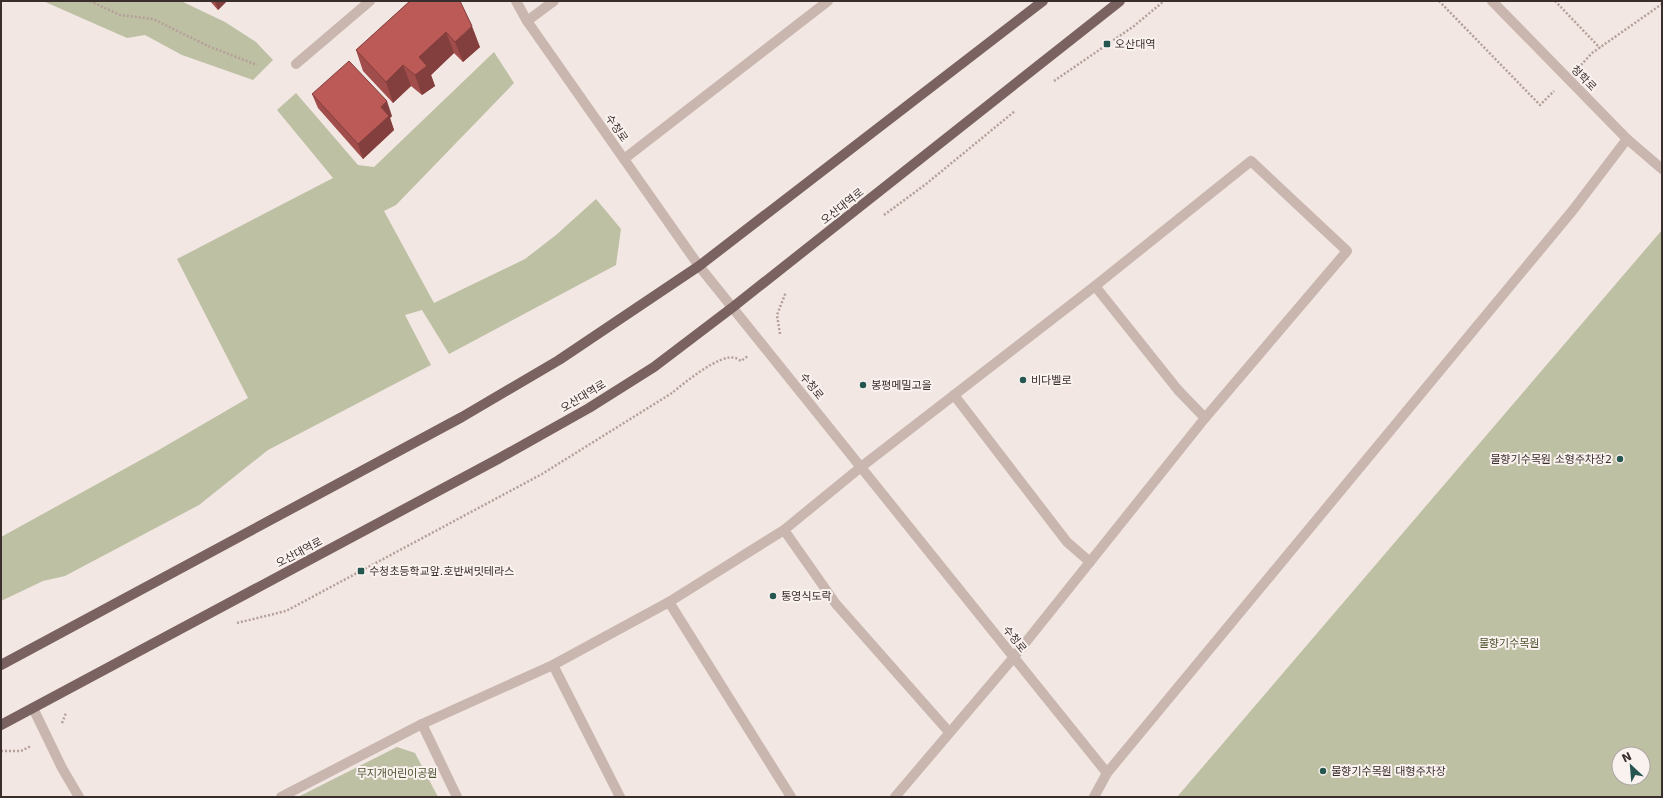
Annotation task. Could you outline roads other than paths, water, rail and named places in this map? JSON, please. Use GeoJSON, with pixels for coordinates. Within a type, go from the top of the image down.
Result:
{"type":"FeatureCollection","features":[{"type":"Feature","properties":{"kind":"main road"},"geometry":{"type":"LineString","coordinates":[[1,665],[462,417],[559,360],[699,266],[1043,1]]}},
{"type":"Feature","properties":{"kind":"main road","name":"오산대역로"},"geometry":{"type":"LineString","coordinates":[[1,725],[491,463],[589,408],[654,367],[733,307],[1120,1]]}},
{"type":"Feature","properties":{"kind":"street"},"geometry":{"type":"LineString","coordinates":[[296,64],[370,1]]}},
{"type":"Feature","properties":{"kind":"street","name":"수청로"},"geometry":{"type":"LineString","coordinates":[[516,1],[527,21],[699,266],[1107,773]]}},
{"type":"Feature","properties":{"kind":"street"},"geometry":{"type":"LineString","coordinates":[[527,21],[554,1]]}},
{"type":"Feature","properties":{"kind":"street"},"geometry":{"type":"LineString","coordinates":[[624,158],[828,1]]}},
{"type":"Feature","properties":{"kind":"street","name":"청학로"},"geometry":{"type":"LineString","coordinates":[[1492,1],[1627,139],[1662,169]]}},
{"type":"Feature","properties":{"kind":"street"},"geometry":{"type":"LineString","coordinates":[[1094,797],[1107,773],[1568,216],[1627,139]]}},
{"type":"Feature","properties":{"kind":"street"},"geometry":{"type":"LineString","coordinates":[[281,797],[422,724],[553,665],[669,602],[784,530],[861,467],[1095,286],[1252,161],[1347,251],[1206,418],[1014,657],[895,797]]}},
{"type":"Feature","properties":{"kind":"street"},"geometry":{"type":"LineString","coordinates":[[1095,286],[1178,390],[1206,418]]}},
{"type":"Feature","properties":{"kind":"street"},"geometry":{"type":"LineString","coordinates":[[954,395],[1067,542],[1090,562]]}},
{"type":"Feature","properties":{"kind":"street"},"geometry":{"type":"LineString","coordinates":[[784,530],[836,604],[949,732]]}},
{"type":"Feature","properties":{"kind":"street"},"geometry":{"type":"LineString","coordinates":[[669,602],[791,797]]}},
{"type":"Feature","properties":{"kind":"street"},"geometry":{"type":"LineString","coordinates":[[553,665],[620,797]]}},
{"type":"Feature","properties":{"kind":"street"},"geometry":{"type":"LineString","coordinates":[[33,708],[62,768],[79,797]]}},
{"type":"Feature","properties":{"kind":"street"},"geometry":{"type":"LineString","coordinates":[[422,724],[457,797]]}},
{"type":"Feature","properties":{"kind":"place","name":"오산대역"},"geometry":{"type":"Point","coordinates":[1107,44]}},
{"type":"Feature","properties":{"kind":"place","name":"비다벨로"},"geometry":{"type":"Point","coordinates":[1023,380]}},
{"type":"Feature","properties":{"kind":"place","name":"봉평메밀고을"},"geometry":{"type":"Point","coordinates":[863,385]}},
{"type":"Feature","properties":{"kind":"place","name":"물향기수목원 소형주차장2"},"geometry":{"type":"Point","coordinates":[1620,459]}},
{"type":"Feature","properties":{"kind":"place","name":"수청초등학교앞.호반써밋테라스"},"geometry":{"type":"Point","coordinates":[361,571]}},
{"type":"Feature","properties":{"kind":"place","name":"통영식도락"},"geometry":{"type":"Point","coordinates":[773,596]}},
{"type":"Feature","properties":{"kind":"place","name":"물향기수목원 대형주차장"},"geometry":{"type":"Point","coordinates":[1323,771]}},
{"type":"Feature","properties":{"kind":"park label","name":"물향기수목원"},"geometry":{"type":"Point","coordinates":[1509,643]}},
{"type":"Feature","properties":{"kind":"park label","name":"무지개어린이공원"},"geometry":{"type":"Point","coordinates":[397,773]}}]}
